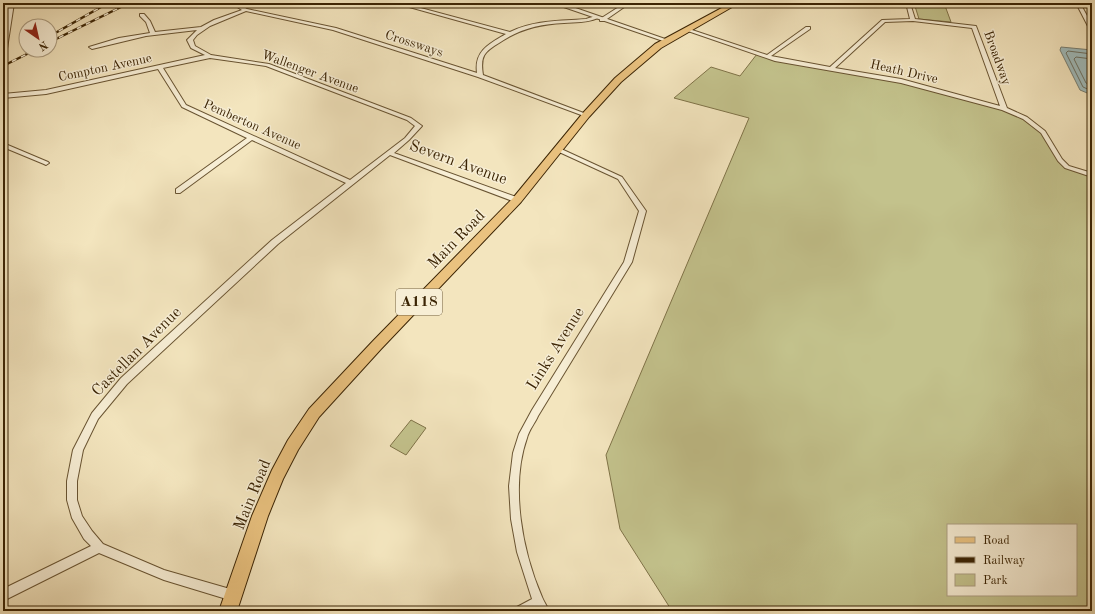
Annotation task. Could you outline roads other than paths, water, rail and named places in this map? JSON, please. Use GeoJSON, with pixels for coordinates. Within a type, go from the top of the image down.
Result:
{"type":"FeatureCollection","features":[{"type":"Feature","properties":{"kind":"main road","name":"Main Road"},"geometry":{"type":"LineString","coordinates":[[228,611],[260,516],[277,475],[293,445],[314,413],[377,345],[517,200],[586,115],[618,80],[658,46],[736,3]]}},
{"type":"Feature","properties":{"kind":"street"},"geometry":{"type":"LineString","coordinates":[[3,55],[11,3]]}},
{"type":"Feature","properties":{"kind":"street","name":"Crossways"},"geometry":{"type":"LineString","coordinates":[[233,3],[246,10],[334,29],[480,76],[586,115]]}},
{"type":"Feature","properties":{"kind":"street"},"geometry":{"type":"LineString","coordinates":[[397,3],[508,33]]}},
{"type":"Feature","properties":{"kind":"street"},"geometry":{"type":"LineString","coordinates":[[555,3],[668,41]]}},
{"type":"Feature","properties":{"kind":"street"},"geometry":{"type":"LineString","coordinates":[[480,76],[478,63],[481,55],[485,50],[508,33],[546,22],[599,19],[628,3]]}},
{"type":"Feature","properties":{"kind":"street"},"geometry":{"type":"LineString","coordinates":[[831,69],[884,21],[913,20],[908,3]]}},
{"type":"Feature","properties":{"kind":"street"},"geometry":{"type":"LineString","coordinates":[[1078,3],[1092,30]]}},
{"type":"Feature","properties":{"kind":"street"},"geometry":{"type":"LineString","coordinates":[[92,47],[124,38],[153,33],[202,28],[246,10]]}},
{"type":"Feature","properties":{"kind":"street"},"geometry":{"type":"LineString","coordinates":[[142,16],[148,21],[153,33]]}},
{"type":"Feature","properties":{"kind":"street","name":"Broadway"},"geometry":{"type":"LineString","coordinates":[[913,20],[974,27],[1004,110]]}},
{"type":"Feature","properties":{"kind":"street","name":"Wallenger Avenue"},"geometry":{"type":"LineString","coordinates":[[202,28],[194,34],[190,40],[193,47],[210,56],[267,65],[409,120],[419,126]]}},
{"type":"Feature","properties":{"kind":"street"},"geometry":{"type":"LineString","coordinates":[[767,57],[808,28]]}},
{"type":"Feature","properties":{"kind":"street","name":"Heath Drive"},"geometry":{"type":"LineString","coordinates":[[687,30],[767,57],[796,64],[901,81],[1004,110],[1025,118],[1043,132],[1060,160],[1067,168],[1092,175]]}},
{"type":"Feature","properties":{"kind":"street","name":"Compton Avenue"},"geometry":{"type":"LineString","coordinates":[[3,96],[46,92],[210,56]]}},
{"type":"Feature","properties":{"kind":"street","name":"Pemberton Avenue"},"geometry":{"type":"LineString","coordinates":[[160,67],[184,106],[352,183]]}},
{"type":"Feature","properties":{"kind":"street","name":"Castellan Avenue"},"geometry":{"type":"LineString","coordinates":[[233,595],[164,575],[99,548],[77,518],[72,500],[74,466],[82,440],[95,416],[124,381],[271,245],[407,139],[419,126]]}},
{"type":"Feature","properties":{"kind":"street"},"geometry":{"type":"LineString","coordinates":[[178,191],[252,138]]}},
{"type":"Feature","properties":{"kind":"street"},"geometry":{"type":"LineString","coordinates":[[3,146],[46,163]]}},
{"type":"Feature","properties":{"kind":"street","name":"Links Avenue"},"geometry":{"type":"LineString","coordinates":[[540,606],[521,547],[514,506],[515,471],[522,437],[535,412],[628,262],[643,211],[620,178],[559,150]]}},
{"type":"Feature","properties":{"kind":"street","name":"Severn Avenue"},"geometry":{"type":"LineString","coordinates":[[389,153],[517,200]]}},
{"type":"Feature","properties":{"kind":"street"},"geometry":{"type":"LineString","coordinates":[[3,595],[99,548]]}},
{"type":"Feature","properties":{"kind":"street"},"geometry":{"type":"LineString","coordinates":[[521,611],[540,606]]}},
{"type":"Feature","properties":{"kind":"water"},"geometry":{"type":"Polygon","coordinates":[[[1061,47],[1092,50],[1092,95],[1080,90],[1060,50],[1061,47]]]}},
{"type":"Feature","properties":{"kind":"railway"},"geometry":{"type":"LineString","coordinates":[[58,31],[108,3]]}},
{"type":"Feature","properties":{"kind":"railway"},"geometry":{"type":"LineString","coordinates":[[58,38],[129,3]]}},
{"type":"Feature","properties":{"kind":"railway"},"geometry":{"type":"LineString","coordinates":[[3,66],[19,58]]}}]}
